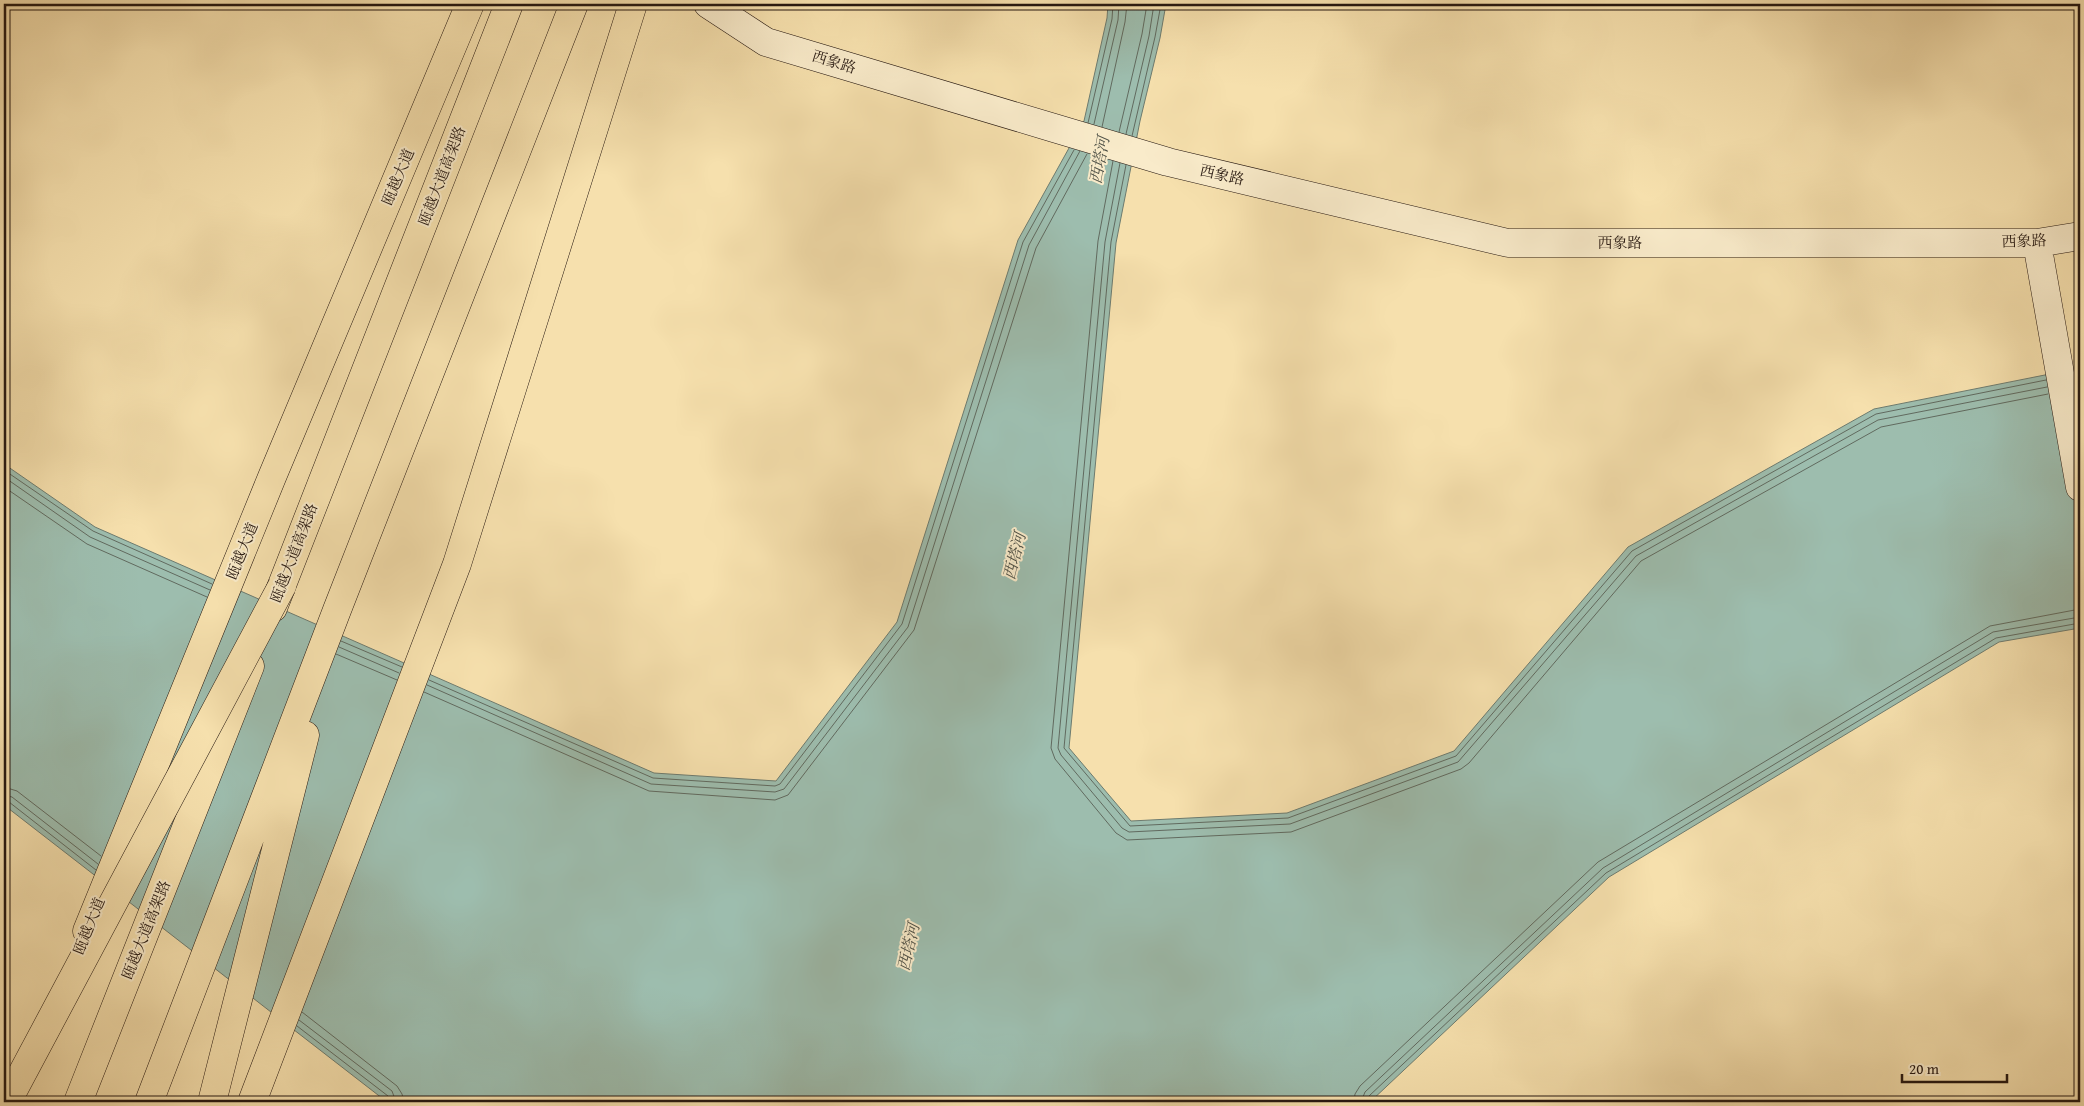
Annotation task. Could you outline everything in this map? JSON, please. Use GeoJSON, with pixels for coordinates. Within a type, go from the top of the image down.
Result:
{"type":"FeatureCollection","features":[{"type":"Feature","properties":{"kind":"highway","name":"瓯越大道"},"geometry":{"type":"LineString","coordinates":[[22,1102],[86,933],[272,478],[470,4]]}},
{"type":"Feature","properties":{"kind":"highway","name":"瓯越大道高架路"},"geometry":{"type":"LineString","coordinates":[[78,1102],[509,4]]}},
{"type":"Feature","properties":{"kind":"highway"},"geometry":{"type":"LineString","coordinates":[[149,1102],[337,610],[574,4]]}},
{"type":"Feature","properties":{"kind":"highway"},"geometry":{"type":"LineString","coordinates":[[252,1102],[457,564],[633,4]]}},
{"type":"Feature","properties":{"kind":"highway"},"geometry":{"type":"LineString","coordinates":[[7,1102],[282,586]]}},
{"type":"Feature","properties":{"kind":"highway"},"geometry":{"type":"LineString","coordinates":[[212,1102],[337,610]]}},
{"type":"Feature","properties":{"kind":"street","name":"西象路"},"geometry":{"type":"LineString","coordinates":[[708,4],[766,42],[1168,162],[1508,243],[2037,242],[2080,236]]}},
{"type":"Feature","properties":{"kind":"street"},"geometry":{"type":"LineString","coordinates":[[2037,242],[2080,487]]}},
{"type":"Feature","properties":{"kind":"water","name":"西塔河"},"geometry":{"type":"Polygon","coordinates":[[[1108,4],[1166,4],[1116,243],[1069,748],[1131,821],[1287,813],[1454,751],[1628,547],[1874,409],[2080,368],[2080,628],[1999,642],[1609,877],[1370,1102],[387,1102],[4,805],[4,464],[95,527],[654,773],[776,781],[897,622],[1018,240],[1084,121],[1107,18],[1108,4]]]}}]}
